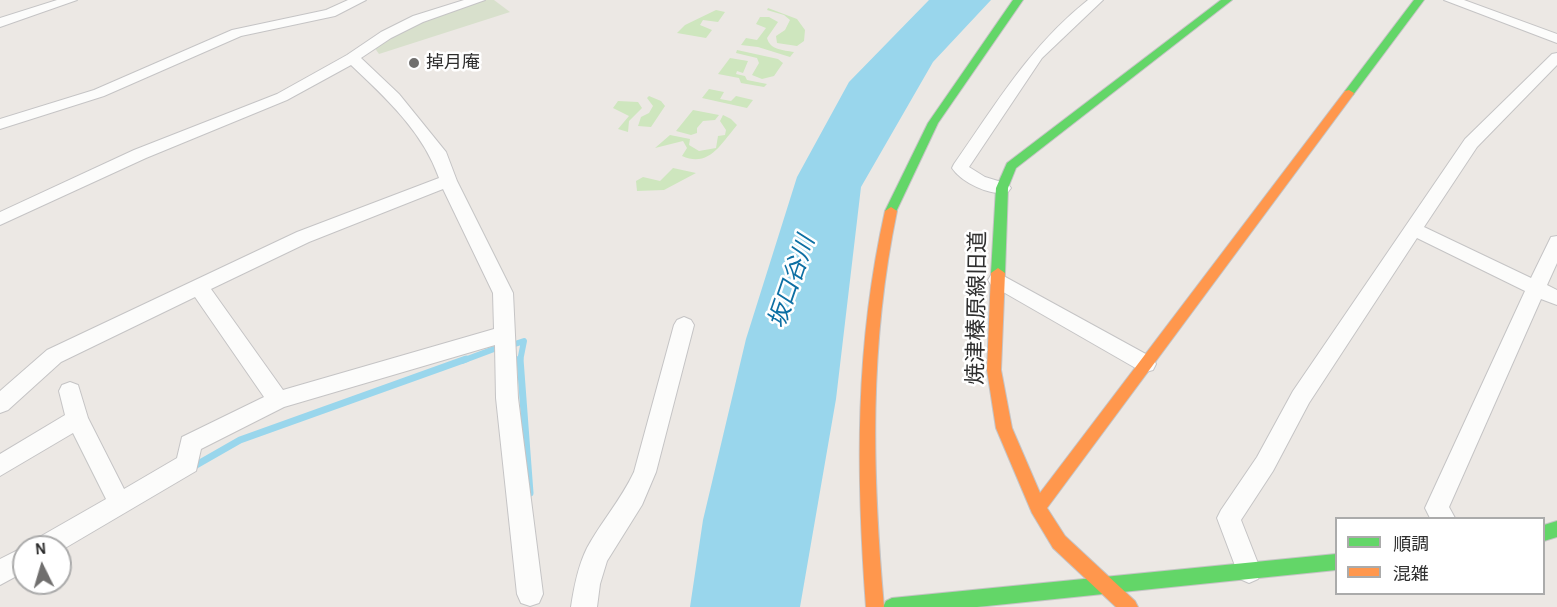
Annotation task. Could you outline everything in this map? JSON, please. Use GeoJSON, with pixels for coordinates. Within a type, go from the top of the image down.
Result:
{"type":"FeatureCollection","features":[{"type":"Feature","properties":{"kind":"street"},"geometry":{"type":"LineString","coordinates":[[0,23],[70,0]]}},
{"type":"Feature","properties":{"kind":"street"},"geometry":{"type":"LineString","coordinates":[[0,124],[99,93],[237,33],[330,13],[359,0]]}},
{"type":"Feature","properties":{"kind":"street"},"geometry":{"type":"LineString","coordinates":[[0,219],[140,154],[282,97],[352,58],[386,34],[418,19],[478,0]]}},
{"type":"Feature","properties":{"kind":"street"},"geometry":{"type":"LineString","coordinates":[[875,607],[866,507],[871,316],[881,251],[893,204],[933,123],[1018,0]]}},
{"type":"Feature","properties":{"kind":"street"},"geometry":{"type":"LineString","coordinates":[[1002,188],[979,181],[960,168],[1037,55],[1070,21],[1096,0]]}},
{"type":"Feature","properties":{"kind":"street","name":"焼津榛原線旧道"},"geometry":{"type":"LineString","coordinates":[[1129,607],[1059,542],[1038,508],[1011,447],[997,397],[994,370],[1002,188],[1011,166],[1023,155],[1227,0]]}},
{"type":"Feature","properties":{"kind":"street"},"geometry":{"type":"LineString","coordinates":[[1038,508],[1419,0]]}},
{"type":"Feature","properties":{"kind":"street"},"geometry":{"type":"LineString","coordinates":[[1451,0],[1557,39]]}},
{"type":"Feature","properties":{"kind":"street"},"geometry":{"type":"LineString","coordinates":[[1249,571],[1229,518],[1265,464],[1301,397],[1471,143],[1557,57]]}},
{"type":"Feature","properties":{"kind":"street"},"geometry":{"type":"LineString","coordinates":[[352,58],[394,97],[438,152],[447,181],[503,293],[507,398],[530,594]]}},
{"type":"Feature","properties":{"kind":"street"},"geometry":{"type":"LineString","coordinates":[[0,404],[54,356],[303,237],[447,181]]}},
{"type":"Feature","properties":{"kind":"street"},"geometry":{"type":"LineString","coordinates":[[1413,229],[1557,298]]}},
{"type":"Feature","properties":{"kind":"street"},"geometry":{"type":"LineString","coordinates":[[1442,517],[1437,507],[1557,242]]}},
{"type":"Feature","properties":{"kind":"street"},"geometry":{"type":"LineString","coordinates":[[998,280],[1146,364]]}},
{"type":"Feature","properties":{"kind":"street"},"geometry":{"type":"LineString","coordinates":[[199,287],[278,400]]}},
{"type":"Feature","properties":{"kind":"street"},"geometry":{"type":"LineString","coordinates":[[66,535],[188,464],[190,444],[278,400],[505,334]]}},
{"type":"Feature","properties":{"kind":"street"},"geometry":{"type":"LineString","coordinates":[[584,607],[587,584],[596,556],[634,498],[645,472],[682,336]]}},
{"type":"Feature","properties":{"kind":"street"},"geometry":{"type":"LineString","coordinates":[[70,391],[77,419],[120,504]]}},
{"type":"Feature","properties":{"kind":"street"},"geometry":{"type":"LineString","coordinates":[[0,466],[77,419]]}},
{"type":"Feature","properties":{"kind":"street"},"geometry":{"type":"LineString","coordinates":[[894,607],[1335,562]]}},
{"type":"Feature","properties":{"kind":"green space"},"geometry":{"type":"Polygon","coordinates":[[[486,0],[494,0],[510,12],[379,54],[374,47],[417,22],[486,0]]]}},
{"type":"Feature","properties":{"kind":"green space"},"geometry":{"type":"Polygon","coordinates":[[[768,8],[797,19],[805,30],[804,41],[797,46],[777,43],[776,36],[785,30],[790,20],[784,15],[767,10],[768,8]]]}},
{"type":"Feature","properties":{"kind":"green space"},"geometry":{"type":"Polygon","coordinates":[[[716,10],[725,12],[718,22],[703,20],[700,25],[712,30],[706,38],[677,33],[685,25],[716,10]]]}},
{"type":"Feature","properties":{"kind":"green space"},"geometry":{"type":"Polygon","coordinates":[[[760,17],[769,17],[778,22],[767,38],[774,47],[794,52],[790,57],[758,47],[741,45],[746,38],[757,40],[766,28],[756,24],[760,17]]]}},
{"type":"Feature","properties":{"kind":"green space"},"geometry":{"type":"Polygon","coordinates":[[[737,50],[778,59],[783,63],[774,76],[762,79],[752,75],[759,63],[757,58],[736,53],[737,50]]]}},
{"type":"Feature","properties":{"kind":"green space"},"geometry":{"type":"Polygon","coordinates":[[[730,58],[748,61],[743,73],[737,71],[736,74],[745,76],[747,80],[767,84],[764,87],[741,83],[739,78],[718,74],[730,58]]]}},
{"type":"Feature","properties":{"kind":"green space"},"geometry":{"type":"Polygon","coordinates":[[[709,89],[724,92],[720,99],[731,101],[736,96],[753,100],[747,108],[702,98],[709,89]]]}},
{"type":"Feature","properties":{"kind":"green space"},"geometry":{"type":"Polygon","coordinates":[[[649,96],[661,101],[665,106],[651,127],[638,126],[641,117],[649,113],[653,106],[647,98],[649,96]]]}},
{"type":"Feature","properties":{"kind":"green space"},"geometry":{"type":"Polygon","coordinates":[[[618,101],[638,102],[642,108],[629,121],[628,132],[618,129],[629,116],[613,108],[618,101]]]}},
{"type":"Feature","properties":{"kind":"green space"},"geometry":{"type":"Polygon","coordinates":[[[693,110],[719,115],[715,120],[703,121],[697,128],[697,133],[691,135],[676,131],[693,110]]]}},
{"type":"Feature","properties":{"kind":"green space"},"geometry":{"type":"Polygon","coordinates":[[[723,115],[737,125],[720,146],[707,156],[691,159],[682,156],[687,148],[683,141],[655,148],[670,135],[690,139],[689,145],[699,151],[716,148],[718,136],[725,135],[726,130],[720,121],[723,115]]]}},
{"type":"Feature","properties":{"kind":"green space"},"geometry":{"type":"Polygon","coordinates":[[[673,168],[696,173],[664,190],[637,191],[636,181],[643,177],[660,181],[673,168]]]}},
{"type":"Feature","properties":{"kind":"water","name":"坂口谷川"},"geometry":{"type":"Polygon","coordinates":[[[929,0],[991,0],[933,62],[861,187],[836,399],[800,607],[690,607],[703,520],[746,339],[797,177],[849,82],[929,0]]]}},
{"type":"Feature","properties":{"kind":"waterway"},"geometry":{"type":"LineString","coordinates":[[515,344],[524,341],[520,360]]}},
{"type":"Feature","properties":{"kind":"waterway"},"geometry":{"type":"LineString","coordinates":[[462,361],[494,349]]}},
{"type":"Feature","properties":{"kind":"waterway"},"geometry":{"type":"LineString","coordinates":[[191,468],[240,440],[466,359]]}},
{"type":"Feature","properties":{"kind":"waterway"},"geometry":{"type":"LineString","coordinates":[[520,360],[530,493]]}},
{"type":"Feature","properties":{"kind":"traffic: fast"},"geometry":{"type":"LineString","coordinates":[[891,211],[933,123],[1018,0]]}},
{"type":"Feature","properties":{"kind":"traffic: fast"},"geometry":{"type":"LineString","coordinates":[[998,273],[1002,188],[1011,166],[1227,0]]}},
{"type":"Feature","properties":{"kind":"traffic: fast"},"geometry":{"type":"LineString","coordinates":[[1349,93],[1419,0]]}},
{"type":"Feature","properties":{"kind":"traffic: fast"},"geometry":{"type":"LineString","coordinates":[[1545,533],[1557,529]]}},
{"type":"Feature","properties":{"kind":"traffic: fast"},"geometry":{"type":"LineString","coordinates":[[892,607],[1335,562]]}},
{"type":"Feature","properties":{"kind":"traffic: slow"},"geometry":{"type":"LineString","coordinates":[[1038,508],[1349,93]]}},
{"type":"Feature","properties":{"kind":"traffic: slow"},"geometry":{"type":"LineString","coordinates":[[875,607],[866,458],[869,358],[873,308],[891,211]]}},
{"type":"Feature","properties":{"kind":"traffic: slow"},"geometry":{"type":"LineString","coordinates":[[998,273],[994,370],[1004,428],[1038,508],[1059,542],[1129,607]]}},
{"type":"Feature","properties":{"kind":"place","name":"掉月庵"},"geometry":{"type":"Point","coordinates":[414,63]}}]}
